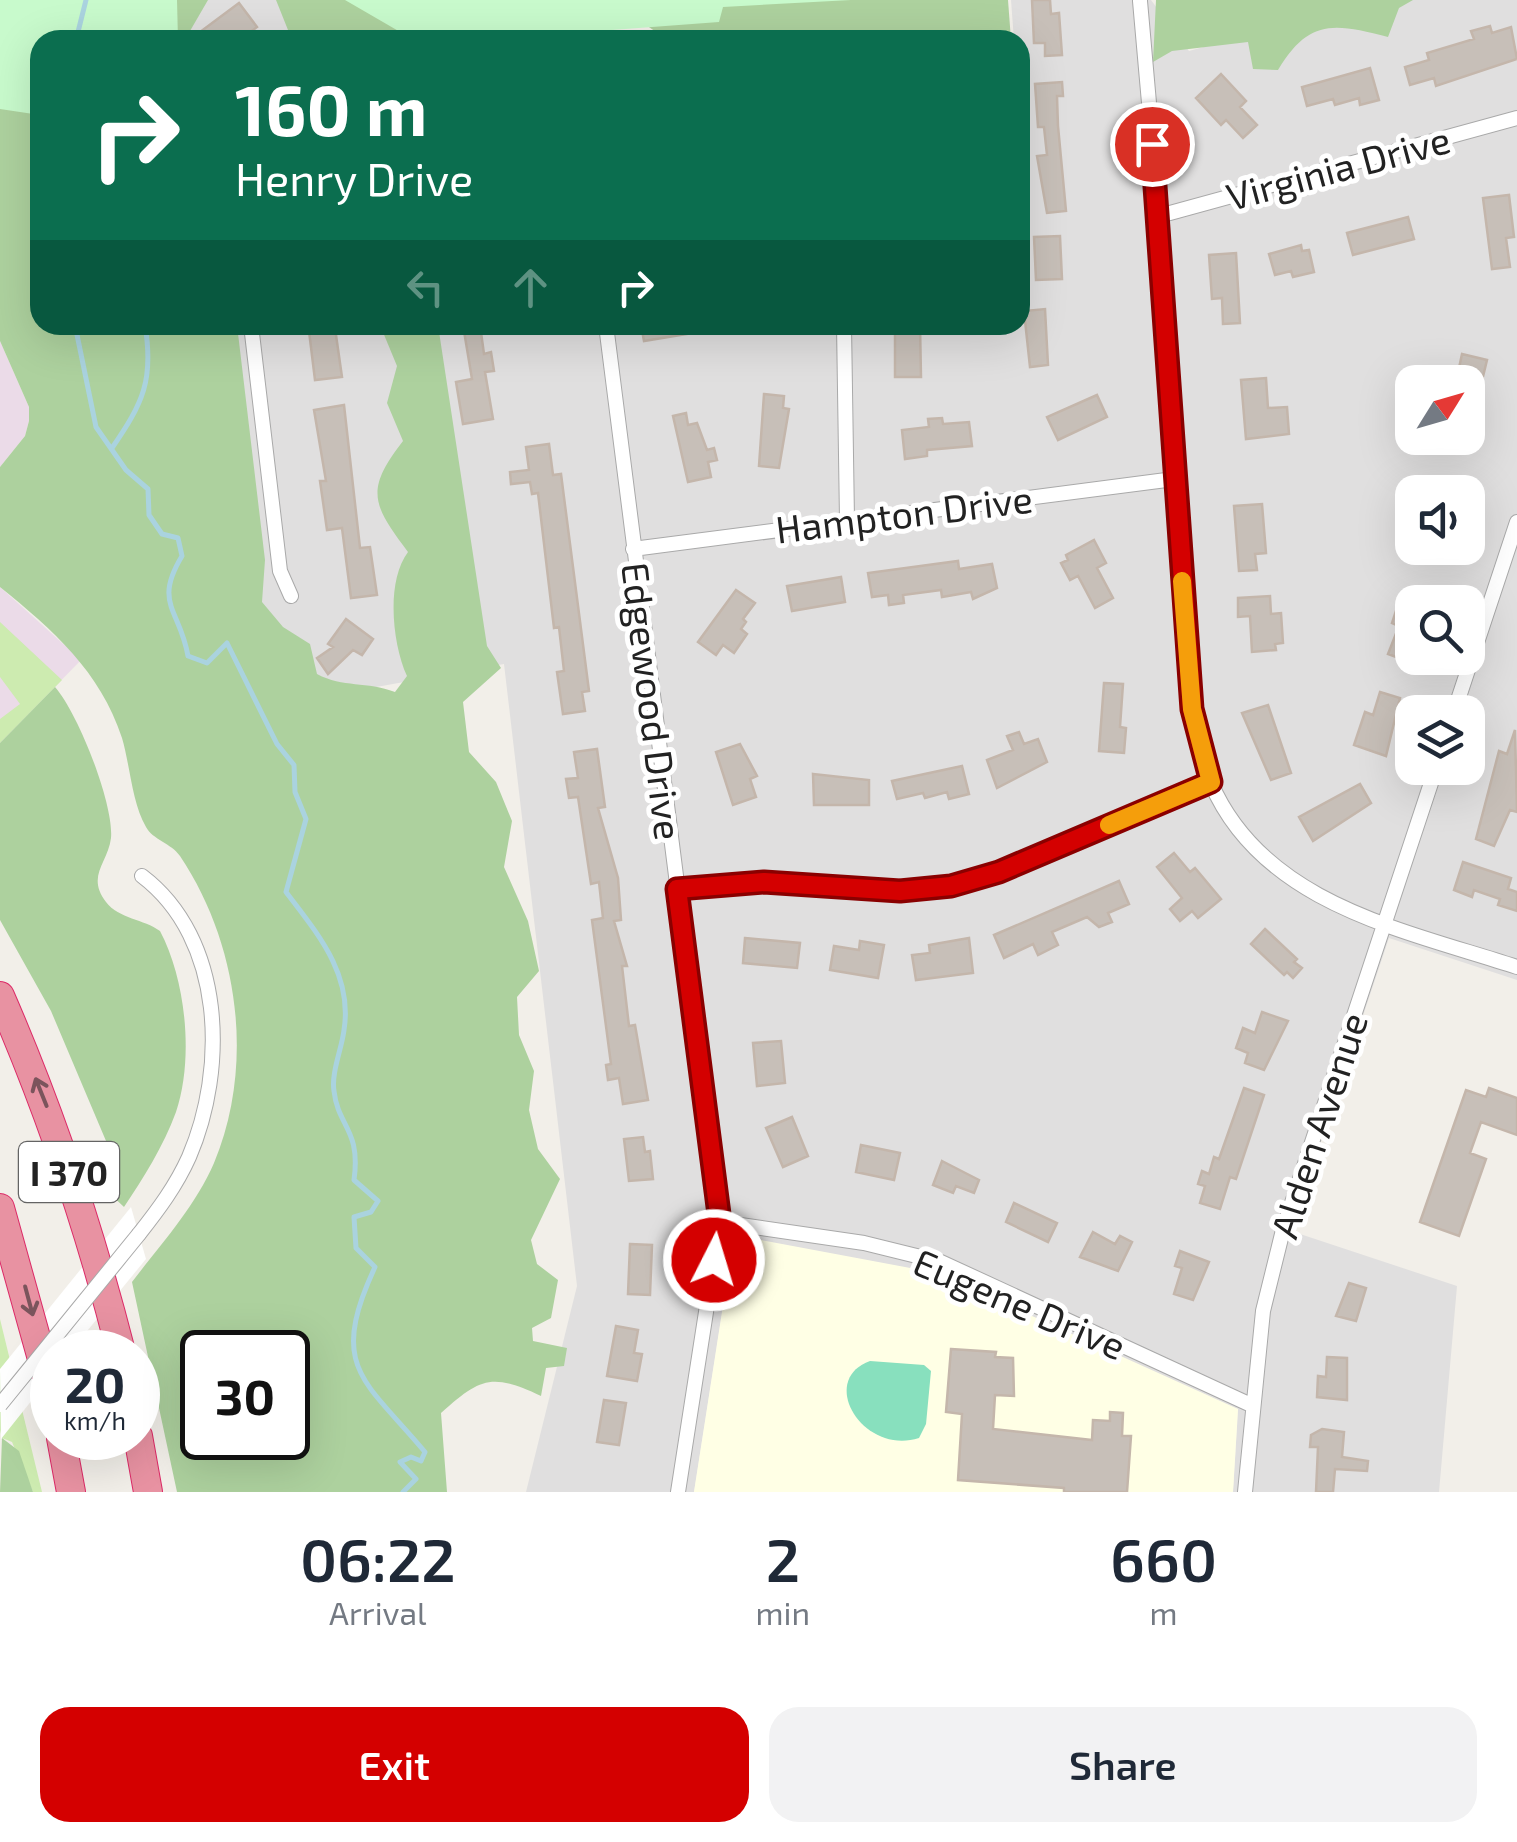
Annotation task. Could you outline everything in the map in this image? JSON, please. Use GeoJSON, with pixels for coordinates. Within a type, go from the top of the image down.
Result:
{"type":"FeatureCollection","features":[{"type":"Feature","properties":{"kind":"highway","name":"I 370"},"geometry":{"type":"LineString","coordinates":[[0,996],[46,1102],[115,1330]]}},
{"type":"Feature","properties":{"kind":"highway","name":"I 370"},"geometry":{"type":"LineString","coordinates":[[0,1208],[34,1330]]}},
{"type":"Feature","properties":{"kind":"highway"},"geometry":{"type":"LineString","coordinates":[[65,1460],[72,1492]]}},
{"type":"Feature","properties":{"kind":"highway"},"geometry":{"type":"LineString","coordinates":[[142,1460],[148,1492]]}},
{"type":"Feature","properties":{"kind":"street"},"geometry":{"type":"LineString","coordinates":[[1140,1],[1159,216],[1192,709],[1211,782],[1241,834],[1276,870],[1314,894],[1517,966]]}},
{"type":"Feature","properties":{"kind":"street","name":"Virginia Drive"},"geometry":{"type":"LineString","coordinates":[[1159,216],[1517,118]]}},
{"type":"Feature","properties":{"kind":"street"},"geometry":{"type":"LineString","coordinates":[[252,335],[280,571],[291,596]]}},
{"type":"Feature","properties":{"kind":"street","name":"Edgewood Drive"},"geometry":{"type":"LineString","coordinates":[[607,335],[720,1222],[678,1492]]}},
{"type":"Feature","properties":{"kind":"street"},"geometry":{"type":"LineString","coordinates":[[844,335],[847,520]]}},
{"type":"Feature","properties":{"kind":"street","name":"Hampton Drive"},"geometry":{"type":"LineString","coordinates":[[634,549],[1174,479]]}},
{"type":"Feature","properties":{"kind":"street"},"geometry":{"type":"LineString","coordinates":[[1460,695],[1517,522]]}},
{"type":"Feature","properties":{"kind":"street"},"geometry":{"type":"LineString","coordinates":[[677,889],[764,882],[900,891],[951,886],[999,872],[1211,782]]}},
{"type":"Feature","properties":{"kind":"street","name":"Alden Avenue"},"geometry":{"type":"LineString","coordinates":[[1245,1492],[1251,1405],[1264,1311],[1283,1230],[1430,785]]}},
{"type":"Feature","properties":{"kind":"street"},"geometry":{"type":"LineString","coordinates":[[0,1405],[139,1234],[177,1181],[197,1137],[210,1082],[213,1038],[203,970],[192,940],[162,892],[142,876]]}},
{"type":"Feature","properties":{"kind":"street","name":"Eugene Drive"},"geometry":{"type":"LineString","coordinates":[[720,1222],[864,1243],[941,1262],[1251,1405]]}},
{"type":"Feature","properties":{"kind":"shaded area"},"geometry":{"type":"Polygon","coordinates":[[[185,0],[278,0],[467,30],[187,30],[185,0]]]}},
{"type":"Feature","properties":{"kind":"shaded area"},"geometry":{"type":"Polygon","coordinates":[[[1011,0],[1151,0],[1189,51],[1374,0],[1517,0],[1517,980],[1389,938],[1291,1231],[1457,1286],[1439,1492],[1233,1492],[1238,1409],[734,1236],[694,1492],[526,1492],[577,1286],[504,664],[293,702],[261,680],[222,335],[1030,335],[1030,30],[1013,30],[1011,0]]]}},
{"type":"Feature","properties":{"kind":"shaded area"},"geometry":{"type":"Polygon","coordinates":[[[0,341],[29,407],[29,421],[25,436],[0,467],[0,341]]]}},
{"type":"Feature","properties":{"kind":"shaded area"},"geometry":{"type":"Polygon","coordinates":[[[0,587],[81,660],[0,743],[0,587]]]}},
{"type":"Feature","properties":{"kind":"shaded area"},"geometry":{"type":"Polygon","coordinates":[[[734,1235],[937,1273],[1238,1409],[1233,1492],[694,1492],[734,1235]]]}},
{"type":"Feature","properties":{"kind":"green space"},"geometry":{"type":"Polygon","coordinates":[[[0,0],[208,0],[191,30],[30,30],[30,335],[238,335],[265,560],[262,602],[283,627],[310,644],[317,674],[395,692],[407,676],[395,630],[394,595],[396,579],[408,552],[387,522],[378,498],[382,473],[403,441],[387,403],[397,366],[384,335],[440,335],[487,646],[501,668],[463,702],[469,752],[496,782],[512,821],[504,867],[528,921],[539,971],[517,997],[519,1035],[534,1071],[529,1110],[538,1149],[560,1179],[531,1240],[537,1264],[558,1280],[551,1318],[532,1328],[533,1341],[567,1348],[564,1366],[546,1368],[541,1396],[510,1384],[488,1382],[467,1392],[441,1413],[447,1492],[177,1492],[160,1413],[160,1330],[142,1330],[132,1282],[187,1210],[214,1163],[227,1125],[234,1086],[234,1006],[216,927],[180,856],[149,831],[141,817],[122,738],[101,692],[56,636],[0,587],[0,467],[25,436],[29,407],[0,341],[0,0]]]}},
{"type":"Feature","properties":{"kind":"green space"},"geometry":{"type":"Polygon","coordinates":[[[0,0],[177,0],[178,30],[30,30],[30,114],[0,109],[0,0]]]}},
{"type":"Feature","properties":{"kind":"green space"},"geometry":{"type":"Polygon","coordinates":[[[276,0],[1008,0],[1010,30],[653,30],[637,19],[593,27],[593,30],[288,30],[276,0]]]}},
{"type":"Feature","properties":{"kind":"green space"},"geometry":{"type":"Polygon","coordinates":[[[345,0],[851,0],[723,7],[719,22],[611,30],[397,30],[345,0]]]}},
{"type":"Feature","properties":{"kind":"green space"},"geometry":{"type":"Polygon","coordinates":[[[1156,0],[1413,0],[1399,8],[1388,37],[1352,29],[1324,29],[1301,41],[1278,70],[1253,69],[1248,42],[1172,51],[1153,62],[1156,0]]]}},
{"type":"Feature","properties":{"kind":"green space"},"geometry":{"type":"Polygon","coordinates":[[[0,622],[62,680],[0,743],[0,719],[20,704],[0,677],[0,622]]]}},
{"type":"Feature","properties":{"kind":"green space"},"geometry":{"type":"Polygon","coordinates":[[[55,687],[84,737],[107,804],[111,838],[98,877],[100,893],[111,908],[160,931],[181,996],[186,1044],[182,1091],[153,1161],[124,1207],[106,1190],[109,1148],[51,1011],[0,920],[0,743],[55,687]]]}},
{"type":"Feature","properties":{"kind":"green space"},"geometry":{"type":"Polygon","coordinates":[[[0,1319],[30,1443],[30,1460],[34,1460],[42,1492],[33,1492],[12,1442],[2,1438],[0,1319]]]}},
{"type":"Feature","properties":{"kind":"green space"},"geometry":{"type":"Polygon","coordinates":[[[870,1361],[924,1365],[931,1371],[926,1424],[919,1438],[899,1441],[880,1436],[865,1427],[854,1413],[847,1398],[847,1384],[855,1371],[870,1361]]]}},
{"type":"Feature","properties":{"kind":"green space"},"geometry":{"type":"Polygon","coordinates":[[[2,1438],[19,1451],[33,1492],[0,1492],[2,1438]]]}},
{"type":"Feature","properties":{"kind":"pier"},"geometry":{"type":"Polygon","coordinates":[[[131,1207],[146,1259],[88,1330],[32,1330],[131,1207]]]}},
{"type":"Feature","properties":{"kind":"pier"},"geometry":{"type":"Polygon","coordinates":[[[30,1332],[30,1403],[1,1439],[0,1369],[30,1332]]]}},
{"type":"Feature","properties":{"kind":"building"},"geometry":{"type":"Polygon","coordinates":[[[1032,0],[1050,0],[1051,14],[1059,13],[1062,55],[1045,56],[1045,43],[1034,43],[1032,0]]]}},
{"type":"Feature","properties":{"kind":"building"},"geometry":{"type":"Polygon","coordinates":[[[239,3],[257,27],[253,30],[203,30],[239,3]]]}},
{"type":"Feature","properties":{"kind":"building"},"geometry":{"type":"Polygon","coordinates":[[[1490,26],[1492,33],[1511,27],[1517,59],[1436,86],[1434,78],[1410,85],[1405,67],[1429,60],[1427,53],[1474,39],[1471,31],[1490,26]]]}},
{"type":"Feature","properties":{"kind":"building"},"geometry":{"type":"Polygon","coordinates":[[[1370,68],[1379,100],[1360,105],[1359,98],[1335,105],[1333,99],[1307,106],[1302,87],[1370,68]]]}},
{"type":"Feature","properties":{"kind":"building"},"geometry":{"type":"Polygon","coordinates":[[[1221,74],[1246,101],[1240,107],[1257,125],[1243,138],[1226,120],[1221,125],[1196,98],[1221,74]]]}},
{"type":"Feature","properties":{"kind":"building"},"geometry":{"type":"Polygon","coordinates":[[[1062,82],[1063,96],[1057,96],[1066,211],[1047,213],[1037,156],[1047,155],[1044,127],[1038,127],[1035,84],[1062,82]]]}},
{"type":"Feature","properties":{"kind":"building"},"geometry":{"type":"Polygon","coordinates":[[[1509,195],[1514,237],[1506,238],[1510,267],[1492,269],[1483,198],[1509,195]]]}},
{"type":"Feature","properties":{"kind":"building"},"geometry":{"type":"Polygon","coordinates":[[[1408,217],[1414,239],[1353,255],[1347,233],[1408,217]]]}},
{"type":"Feature","properties":{"kind":"building"},"geometry":{"type":"Polygon","coordinates":[[[1060,236],[1062,279],[1036,280],[1034,237],[1060,236]]]}},
{"type":"Feature","properties":{"kind":"building"},"geometry":{"type":"Polygon","coordinates":[[[1301,245],[1302,251],[1309,250],[1314,272],[1293,277],[1291,271],[1275,275],[1269,254],[1301,245]]]}},
{"type":"Feature","properties":{"kind":"building"},"geometry":{"type":"Polygon","coordinates":[[[1236,253],[1240,323],[1223,324],[1222,298],[1212,299],[1209,255],[1236,253]]]}},
{"type":"Feature","properties":{"kind":"building"},"geometry":{"type":"Polygon","coordinates":[[[1045,309],[1048,365],[1030,367],[1027,335],[1030,335],[1030,310],[1045,309]]]}},
{"type":"Feature","properties":{"kind":"building"},"geometry":{"type":"Polygon","coordinates":[[[309,335],[336,335],[342,377],[315,380],[309,335]]]}},
{"type":"Feature","properties":{"kind":"building"},"geometry":{"type":"Polygon","coordinates":[[[465,335],[481,335],[484,354],[491,352],[494,371],[485,372],[493,419],[463,424],[456,382],[472,379],[465,335]]]}},
{"type":"Feature","properties":{"kind":"building"},"geometry":{"type":"Polygon","coordinates":[[[643,335],[681,335],[644,341],[643,335]]]}},
{"type":"Feature","properties":{"kind":"building"},"geometry":{"type":"Polygon","coordinates":[[[895,335],[920,335],[921,377],[895,377],[895,335]]]}},
{"type":"Feature","properties":{"kind":"building"},"geometry":{"type":"Polygon","coordinates":[[[1462,354],[1487,360],[1485,368],[1485,365],[1460,365],[1462,354]]]}},
{"type":"Feature","properties":{"kind":"building"},"geometry":{"type":"Polygon","coordinates":[[[1266,378],[1268,408],[1287,407],[1289,434],[1246,439],[1241,380],[1266,378]]]}},
{"type":"Feature","properties":{"kind":"building"},"geometry":{"type":"Polygon","coordinates":[[[764,394],[784,396],[783,408],[789,409],[779,468],[759,466],[764,394]]]}},
{"type":"Feature","properties":{"kind":"building"},"geometry":{"type":"Polygon","coordinates":[[[1097,395],[1107,417],[1058,440],[1047,417],[1097,395]]]}},
{"type":"Feature","properties":{"kind":"building"},"geometry":{"type":"Polygon","coordinates":[[[344,405],[360,548],[370,547],[377,595],[351,598],[342,528],[327,530],[320,481],[326,481],[314,410],[344,405]]]}},
{"type":"Feature","properties":{"kind":"building"},"geometry":{"type":"Polygon","coordinates":[[[686,413],[688,425],[697,423],[707,450],[714,448],[717,460],[708,462],[711,477],[688,482],[673,416],[686,413]]]}},
{"type":"Feature","properties":{"kind":"building"},"geometry":{"type":"Polygon","coordinates":[[[942,418],[943,424],[969,422],[972,446],[927,450],[927,456],[905,459],[902,430],[929,427],[928,419],[942,418]]]}},
{"type":"Feature","properties":{"kind":"building"},"geometry":{"type":"Polygon","coordinates":[[[549,444],[553,475],[561,474],[589,691],[582,692],[585,711],[563,714],[557,672],[564,671],[559,627],[554,628],[538,493],[532,494],[530,482],[511,484],[510,472],[529,470],[526,447],[549,444]]]}},
{"type":"Feature","properties":{"kind":"building"},"geometry":{"type":"Polygon","coordinates":[[[1262,504],[1266,553],[1255,554],[1257,570],[1239,571],[1234,506],[1262,504]]]}},
{"type":"Feature","properties":{"kind":"building"},"geometry":{"type":"Polygon","coordinates":[[[1094,540],[1106,563],[1097,568],[1113,598],[1095,608],[1078,576],[1070,580],[1061,563],[1068,560],[1066,555],[1094,540]]]}},
{"type":"Feature","properties":{"kind":"building"},"geometry":{"type":"Polygon","coordinates":[[[958,561],[959,569],[992,564],[997,588],[973,599],[971,592],[942,597],[941,590],[903,595],[904,603],[889,605],[888,595],[872,597],[868,573],[958,561]]]}},
{"type":"Feature","properties":{"kind":"building"},"geometry":{"type":"Polygon","coordinates":[[[841,577],[845,602],[792,611],[787,586],[841,577]]]}},
{"type":"Feature","properties":{"kind":"building"},"geometry":{"type":"Polygon","coordinates":[[[736,590],[755,603],[743,619],[746,622],[741,629],[747,634],[734,653],[723,645],[716,655],[698,642],[736,590]]]}},
{"type":"Feature","properties":{"kind":"building"},"geometry":{"type":"Polygon","coordinates":[[[1270,596],[1271,614],[1281,613],[1283,643],[1275,644],[1276,650],[1252,652],[1250,616],[1238,617],[1238,598],[1270,596]]]}},
{"type":"Feature","properties":{"kind":"building"},"geometry":{"type":"Polygon","coordinates":[[[346,619],[373,639],[362,655],[353,650],[328,674],[317,658],[333,647],[328,644],[346,619]]]}},
{"type":"Feature","properties":{"kind":"building"},"geometry":{"type":"Polygon","coordinates":[[[1395,636],[1395,657],[1388,654],[1395,636]]]}},
{"type":"Feature","properties":{"kind":"building"},"geometry":{"type":"Polygon","coordinates":[[[1104,683],[1123,684],[1120,727],[1126,728],[1124,753],[1099,751],[1104,683]]]}},
{"type":"Feature","properties":{"kind":"building"},"geometry":{"type":"Polygon","coordinates":[[[1380,692],[1395,696],[1395,719],[1386,756],[1354,745],[1365,712],[1373,715],[1380,692]]]}},
{"type":"Feature","properties":{"kind":"building"},"geometry":{"type":"Polygon","coordinates":[[[1268,705],[1291,773],[1271,780],[1242,713],[1268,705]]]}},
{"type":"Feature","properties":{"kind":"building"},"geometry":{"type":"Polygon","coordinates":[[[1515,730],[1517,812],[1510,810],[1494,846],[1476,839],[1499,751],[1507,754],[1515,730]]]}},
{"type":"Feature","properties":{"kind":"building"},"geometry":{"type":"Polygon","coordinates":[[[1019,732],[1024,744],[1038,739],[1047,762],[997,788],[987,760],[1013,750],[1007,736],[1019,732]]]}},
{"type":"Feature","properties":{"kind":"building"},"geometry":{"type":"Polygon","coordinates":[[[740,744],[757,776],[750,779],[756,797],[733,805],[716,752],[740,744]]]}},
{"type":"Feature","properties":{"kind":"building"},"geometry":{"type":"Polygon","coordinates":[[[597,749],[605,807],[598,808],[618,878],[621,920],[614,921],[627,966],[622,966],[629,1026],[635,1025],[648,1100],[623,1104],[619,1078],[608,1080],[606,1065],[611,1064],[592,920],[603,918],[599,882],[591,884],[578,797],[569,798],[566,779],[578,778],[574,752],[597,749]]]}},
{"type":"Feature","properties":{"kind":"building"},"geometry":{"type":"Polygon","coordinates":[[[962,766],[969,794],[949,799],[947,792],[925,798],[923,793],[897,799],[892,781],[962,766]]]}},
{"type":"Feature","properties":{"kind":"building"},"geometry":{"type":"Polygon","coordinates":[[[813,774],[869,780],[869,805],[814,805],[813,774]]]}},
{"type":"Feature","properties":{"kind":"building"},"geometry":{"type":"Polygon","coordinates":[[[1360,784],[1371,803],[1313,841],[1299,817],[1360,784]]]}},
{"type":"Feature","properties":{"kind":"building"},"geometry":{"type":"Polygon","coordinates":[[[1174,853],[1190,872],[1195,868],[1221,899],[1198,918],[1192,911],[1180,921],[1170,909],[1182,898],[1157,867],[1174,853]]]}},
{"type":"Feature","properties":{"kind":"building"},"geometry":{"type":"Polygon","coordinates":[[[1463,862],[1511,878],[1508,889],[1517,892],[1517,911],[1498,905],[1500,899],[1474,890],[1472,897],[1454,890],[1463,862]]]}},
{"type":"Feature","properties":{"kind":"building"},"geometry":{"type":"Polygon","coordinates":[[[1119,881],[1129,904],[1108,913],[1112,922],[1099,927],[1087,917],[1052,932],[1058,945],[1038,955],[1033,944],[1004,958],[994,935],[1119,881]]]}},
{"type":"Feature","properties":{"kind":"building"},"geometry":{"type":"Polygon","coordinates":[[[1265,929],[1297,959],[1294,962],[1302,968],[1293,978],[1287,972],[1284,975],[1251,944],[1265,929]]]}},
{"type":"Feature","properties":{"kind":"building"},"geometry":{"type":"Polygon","coordinates":[[[745,938],[800,943],[797,968],[743,963],[745,938]]]}},
{"type":"Feature","properties":{"kind":"building"},"geometry":{"type":"Polygon","coordinates":[[[969,938],[973,973],[916,980],[912,955],[930,953],[929,945],[969,938]]]}},
{"type":"Feature","properties":{"kind":"building"},"geometry":{"type":"Polygon","coordinates":[[[860,941],[884,945],[878,978],[830,970],[834,946],[859,950],[860,941]]]}},
{"type":"Feature","properties":{"kind":"building"},"geometry":{"type":"Polygon","coordinates":[[[1262,1012],[1288,1021],[1264,1070],[1245,1063],[1248,1053],[1236,1048],[1243,1028],[1255,1033],[1262,1012]]]}},
{"type":"Feature","properties":{"kind":"building"},"geometry":{"type":"Polygon","coordinates":[[[781,1041],[785,1083],[757,1086],[753,1043],[781,1041]]]}},
{"type":"Feature","properties":{"kind":"building"},"geometry":{"type":"Polygon","coordinates":[[[1244,1088],[1264,1095],[1236,1179],[1230,1177],[1220,1209],[1200,1203],[1205,1186],[1198,1184],[1202,1171],[1209,1174],[1214,1157],[1219,1159],[1244,1088]]]}},
{"type":"Feature","properties":{"kind":"building"},"geometry":{"type":"Polygon","coordinates":[[[1489,1088],[1517,1098],[1517,1135],[1481,1122],[1470,1153],[1486,1159],[1459,1236],[1420,1222],[1466,1090],[1486,1097],[1489,1088]]]}},
{"type":"Feature","properties":{"kind":"building"},"geometry":{"type":"Polygon","coordinates":[[[792,1117],[808,1156],[783,1167],[766,1128],[792,1117]]]}},
{"type":"Feature","properties":{"kind":"building"},"geometry":{"type":"Polygon","coordinates":[[[643,1137],[645,1152],[650,1151],[653,1179],[629,1181],[624,1139],[643,1137]]]}},
{"type":"Feature","properties":{"kind":"building"},"geometry":{"type":"Polygon","coordinates":[[[861,1145],[900,1153],[894,1180],[856,1172],[861,1145]]]}},
{"type":"Feature","properties":{"kind":"building"},"geometry":{"type":"Polygon","coordinates":[[[942,1161],[979,1180],[974,1193],[956,1186],[953,1193],[933,1185],[942,1161]]]}},
{"type":"Feature","properties":{"kind":"building"},"geometry":{"type":"Polygon","coordinates":[[[1014,1203],[1057,1223],[1048,1242],[1006,1222],[1014,1203]]]}},
{"type":"Feature","properties":{"kind":"building"},"geometry":{"type":"Polygon","coordinates":[[[1093,1232],[1115,1244],[1120,1236],[1132,1242],[1118,1271],[1080,1257],[1093,1232]]]}},
{"type":"Feature","properties":{"kind":"building"},"geometry":{"type":"Polygon","coordinates":[[[630,1244],[652,1245],[650,1295],[628,1294],[630,1244]]]}},
{"type":"Feature","properties":{"kind":"building"},"geometry":{"type":"Polygon","coordinates":[[[1180,1251],[1209,1262],[1193,1300],[1174,1294],[1182,1268],[1175,1266],[1180,1251]]]}},
{"type":"Feature","properties":{"kind":"building"},"geometry":{"type":"Polygon","coordinates":[[[1349,1283],[1366,1288],[1356,1321],[1336,1316],[1349,1283]]]}},
{"type":"Feature","properties":{"kind":"building"},"geometry":{"type":"Polygon","coordinates":[[[616,1326],[638,1330],[634,1353],[642,1354],[637,1381],[607,1376],[616,1326]]]}},
{"type":"Feature","properties":{"kind":"building"},"geometry":{"type":"Polygon","coordinates":[[[951,1349],[996,1352],[995,1357],[1013,1358],[1014,1396],[995,1395],[993,1429],[1092,1440],[1093,1420],[1110,1421],[1110,1412],[1123,1413],[1122,1436],[1131,1436],[1127,1492],[1064,1492],[1064,1488],[958,1480],[962,1414],[946,1412],[951,1349]]]}},
{"type":"Feature","properties":{"kind":"building"},"geometry":{"type":"Polygon","coordinates":[[[1327,1357],[1347,1358],[1347,1400],[1317,1397],[1318,1376],[1326,1377],[1327,1357]]]}},
{"type":"Feature","properties":{"kind":"building"},"geometry":{"type":"Polygon","coordinates":[[[604,1400],[626,1403],[619,1445],[597,1442],[604,1400]]]}},
{"type":"Feature","properties":{"kind":"building"},"geometry":{"type":"Polygon","coordinates":[[[1322,1429],[1344,1432],[1342,1457],[1368,1461],[1367,1471],[1335,1469],[1333,1492],[1316,1492],[1318,1447],[1310,1447],[1311,1435],[1322,1429]]]}},
{"type":"Feature","properties":{"kind":"waterway"},"geometry":{"type":"LineString","coordinates":[[78,30],[86,0]]}},
{"type":"Feature","properties":{"kind":"waterway"},"geometry":{"type":"LineString","coordinates":[[77,335],[96,427],[126,470],[148,489],[149,515],[162,534],[178,538],[182,556],[169,596],[188,656],[207,663],[227,643],[277,744],[294,765],[295,792],[306,819],[286,892],[320,939],[338,973],[345,1010],[334,1076],[336,1103],[352,1139],[354,1180],[378,1201],[371,1212],[354,1217],[356,1248],[375,1267],[354,1328],[354,1351],[370,1388],[425,1452],[421,1461],[411,1457],[400,1462],[416,1479],[403,1492]]}},
{"type":"Feature","properties":{"kind":"waterway"},"geometry":{"type":"LineString","coordinates":[[112,448],[132,418],[144,390],[146,335]]}},
{"type":"Feature","properties":{"kind":"slow traffic"},"geometry":{"type":"LineString","coordinates":[[1109,825],[1211,782],[1192,709],[1182,581]]}},
{"type":"Feature","properties":{"kind":"route"},"geometry":{"type":"LineString","coordinates":[[714,1260],[720,1222],[677,889],[764,882],[900,891],[951,886],[999,872],[1211,782],[1192,709],[1152,144]]}}]}
